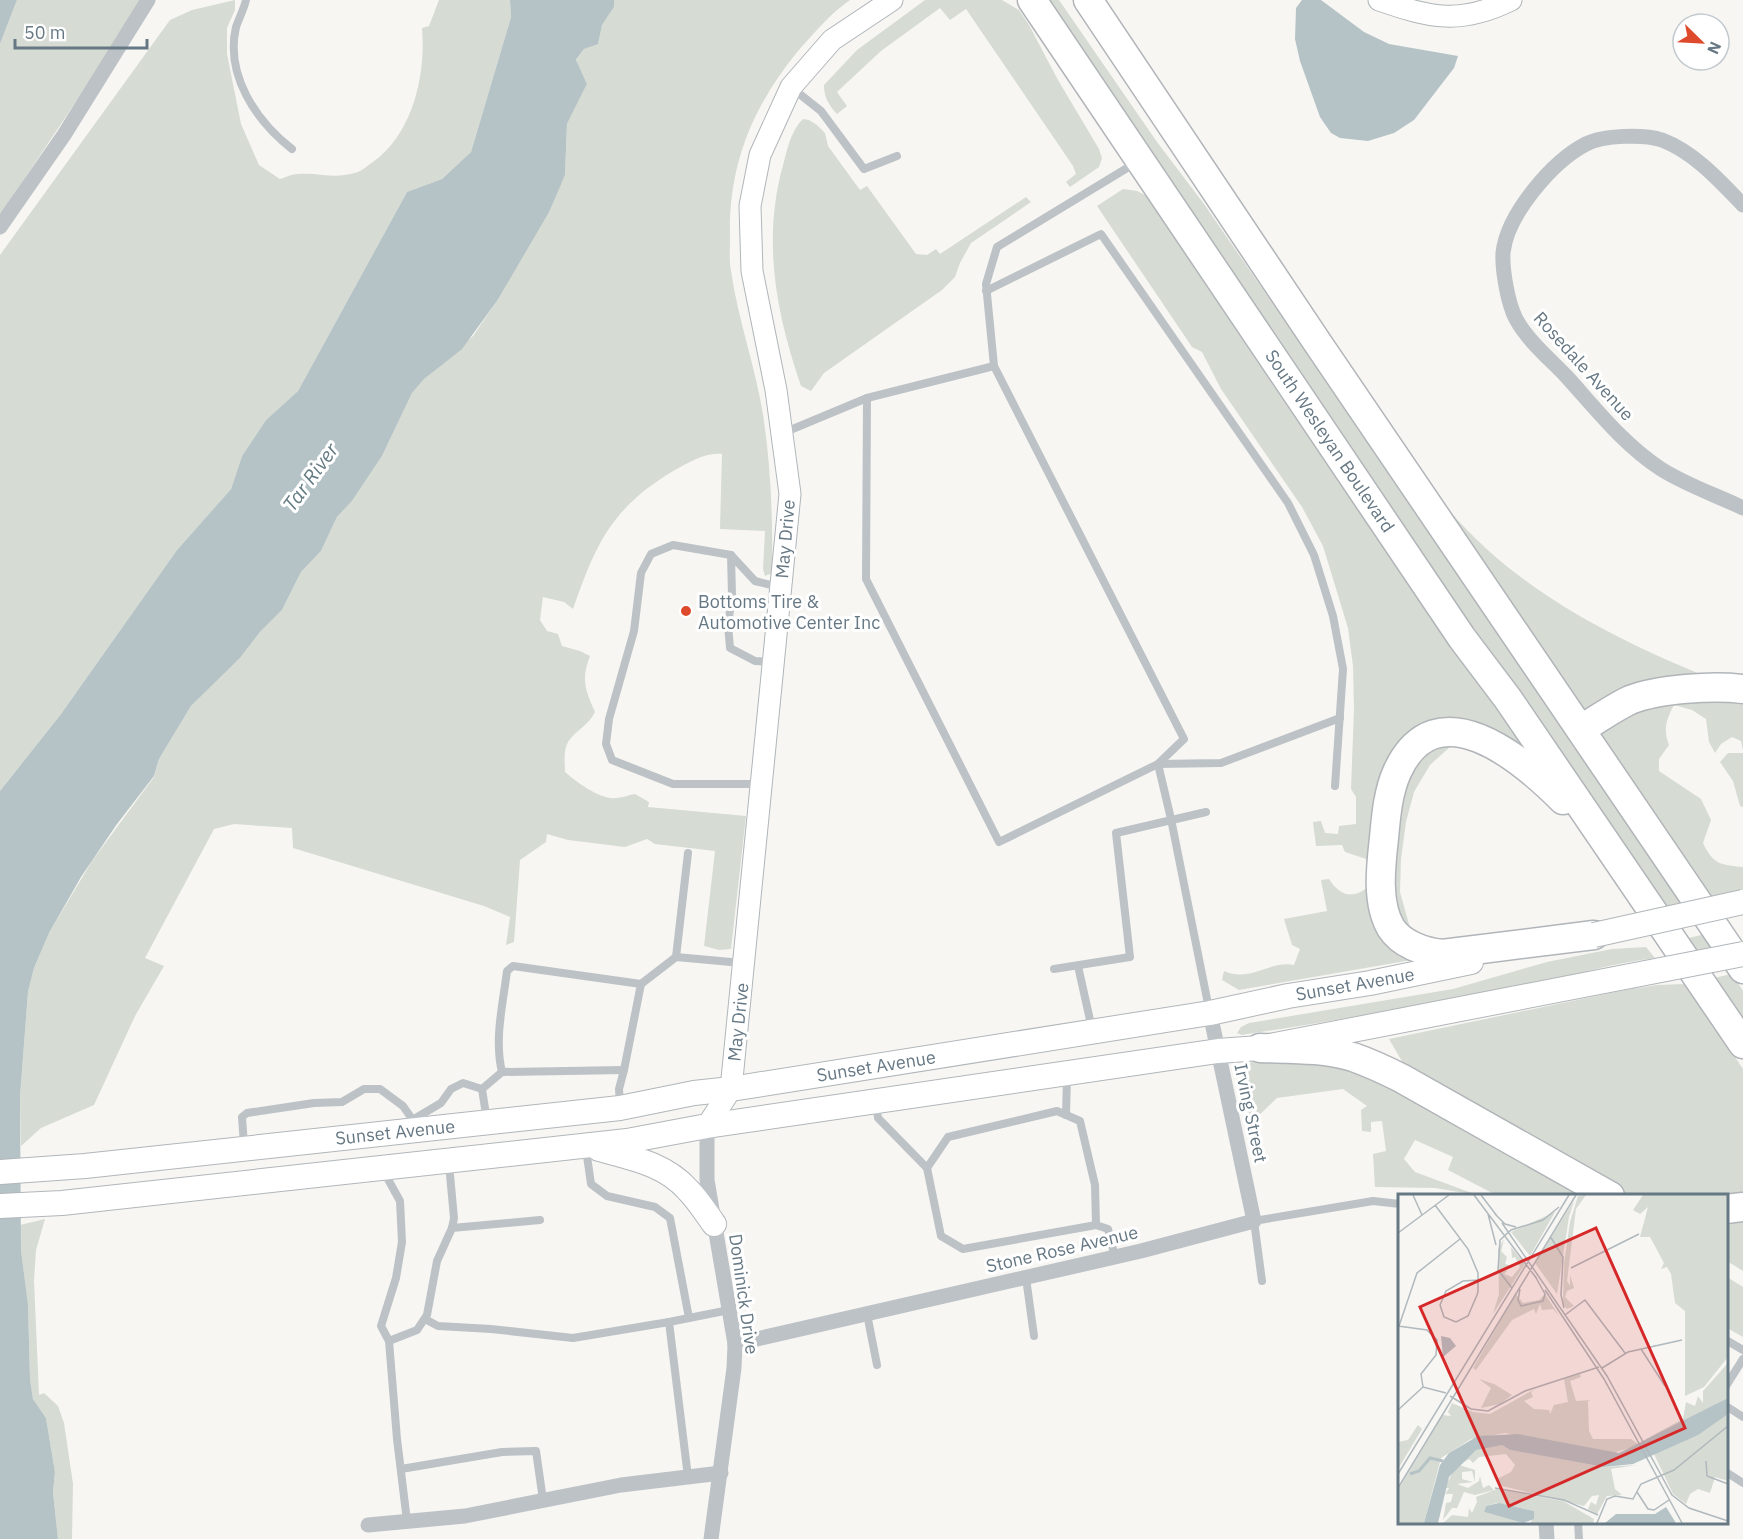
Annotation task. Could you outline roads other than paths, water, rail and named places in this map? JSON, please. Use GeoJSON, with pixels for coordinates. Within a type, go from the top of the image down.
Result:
{"type":"FeatureCollection","features":[{"type":"Feature","properties":{"kind":"highway","name":"South Wesleyan Boulevard"},"geometry":{"type":"LineString","coordinates":[[1032,0],[1462,638],[1508,699],[1630,879]]}},
{"type":"Feature","properties":{"kind":"highway"},"geometry":{"type":"LineString","coordinates":[[1088,0],[1304,323],[1743,969]]}},
{"type":"Feature","properties":{"kind":"highway"},"geometry":{"type":"LineString","coordinates":[[1581,729],[1630,701],[1645,696],[1709,688],[1743,689]]}},
{"type":"Feature","properties":{"kind":"highway"},"geometry":{"type":"LineString","coordinates":[[1594,935],[1442,954],[1430,953],[1398,936],[1391,928],[1385,911],[1381,866],[1389,797],[1401,764],[1419,743],[1433,735],[1449,731],[1461,732],[1490,742],[1505,751],[1551,787],[1570,806],[1630,879],[1743,1044]]}},
{"type":"Feature","properties":{"kind":"highway"},"geometry":{"type":"LineString","coordinates":[[1260,1048],[1332,1053],[1351,1056],[1372,1064],[1607,1194]]}},
{"type":"Feature","properties":{"kind":"highway"},"geometry":{"type":"LineString","coordinates":[[1728,1209],[1743,1207]]}},
{"type":"Feature","properties":{"kind":"main road","name":"May Drive"},"geometry":{"type":"LineString","coordinates":[[706,1126],[732,1089],[790,494],[776,390],[752,271],[750,206],[760,155],[791,87],[832,40],[892,0]]}},
{"type":"Feature","properties":{"kind":"main road"},"geometry":{"type":"LineString","coordinates":[[1379,0],[1421,14],[1447,17],[1474,14],[1511,0]]}},
{"type":"Feature","properties":{"kind":"main road","name":"Sunset Avenue"},"geometry":{"type":"LineString","coordinates":[[0,1172],[60,1169],[245,1149],[417,1124],[487,1122],[620,1108],[694,1093],[732,1089],[1210,1013],[1288,996],[1370,983],[1743,902]]}},
{"type":"Feature","properties":{"kind":"main road","name":"Sunset Avenue"},"geometry":{"type":"LineString","coordinates":[[0,1206],[62,1203],[627,1141],[706,1126],[875,1101],[1218,1051],[1260,1048],[1743,954]]}},
{"type":"Feature","properties":{"kind":"main road"},"geometry":{"type":"LineString","coordinates":[[585,1145],[646,1162],[672,1176],[689,1191],[714,1224]]}},
{"type":"Feature","properties":{"kind":"street"},"geometry":{"type":"LineString","coordinates":[[0,227],[64,135],[148,0]]}},
{"type":"Feature","properties":{"kind":"street","name":"Rosedale Avenue"},"geometry":{"type":"LineString","coordinates":[[1743,205],[1691,156],[1661,140],[1626,135],[1588,143],[1551,169],[1515,216],[1503,252],[1506,288],[1516,319],[1544,354],[1639,454],[1664,471],[1743,508]]}},
{"type":"Feature","properties":{"kind":"street","name":"Irving Street"},"geometry":{"type":"LineString","coordinates":[[1210,1013],[1254,1221]]}},
{"type":"Feature","properties":{"kind":"street","name":"Dominick Drive"},"geometry":{"type":"LineString","coordinates":[[706,1126],[707,1180],[735,1344],[734,1368],[711,1539]]}},
{"type":"Feature","properties":{"kind":"street","name":"Stone Rose Avenue"},"geometry":{"type":"LineString","coordinates":[[735,1344],[1115,1257],[1254,1221]]}},
{"type":"Feature","properties":{"kind":"street"},"geometry":{"type":"LineString","coordinates":[[368,1525],[465,1516],[621,1485],[721,1473]]}},
{"type":"Feature","properties":{"kind":"lane"},"geometry":{"type":"LineString","coordinates":[[246,0],[237,25],[234,43],[241,84],[265,126],[292,149]]}},
{"type":"Feature","properties":{"kind":"lane"},"geometry":{"type":"LineString","coordinates":[[791,87],[820,111],[864,169],[897,156]]}},
{"type":"Feature","properties":{"kind":"lane"},"geometry":{"type":"LineString","coordinates":[[867,398],[866,579],[999,842],[1158,764],[1185,739],[994,366],[986,291],[997,247],[1140,160]]}},
{"type":"Feature","properties":{"kind":"lane"},"geometry":{"type":"LineString","coordinates":[[986,291],[1101,234],[1288,503],[1314,555],[1333,616],[1343,669],[1335,786]]}},
{"type":"Feature","properties":{"kind":"lane"},"geometry":{"type":"LineString","coordinates":[[782,434],[867,398],[994,366]]}},
{"type":"Feature","properties":{"kind":"lane"},"geometry":{"type":"LineString","coordinates":[[762,784],[673,784],[612,760],[606,744],[609,719],[634,631],[641,573],[651,554],[673,545],[732,555],[755,581],[781,588]]}},
{"type":"Feature","properties":{"kind":"lane"},"geometry":{"type":"LineString","coordinates":[[732,555],[732,596],[728,626],[730,648],[755,661],[774,662]]}},
{"type":"Feature","properties":{"kind":"lane"},"geometry":{"type":"LineString","coordinates":[[1158,764],[1221,763],[1340,718]]}},
{"type":"Feature","properties":{"kind":"lane"},"geometry":{"type":"LineString","coordinates":[[1158,764],[1210,1013]]}},
{"type":"Feature","properties":{"kind":"lane"},"geometry":{"type":"LineString","coordinates":[[1054,969],[1130,957],[1116,833],[1206,812]]}},
{"type":"Feature","properties":{"kind":"lane"},"geometry":{"type":"LineString","coordinates":[[676,957],[688,853]]}},
{"type":"Feature","properties":{"kind":"lane"},"geometry":{"type":"LineString","coordinates":[[620,1108],[619,1089],[641,984],[676,957],[744,964]]}},
{"type":"Feature","properties":{"kind":"lane"},"geometry":{"type":"LineString","coordinates":[[502,1072],[497,1054],[498,1043],[507,971],[513,966],[641,984]]}},
{"type":"Feature","properties":{"kind":"lane"},"geometry":{"type":"LineString","coordinates":[[1078,966],[1092,1031]]}},
{"type":"Feature","properties":{"kind":"lane"},"geometry":{"type":"LineString","coordinates":[[482,1089],[502,1072],[624,1070]]}},
{"type":"Feature","properties":{"kind":"lane"},"geometry":{"type":"LineString","coordinates":[[1066,1115],[1067,1073]]}},
{"type":"Feature","properties":{"kind":"lane"},"geometry":{"type":"LineString","coordinates":[[245,1149],[242,1117],[247,1113],[314,1103],[342,1102],[364,1089],[380,1089],[404,1106],[417,1124],[441,1104],[451,1089],[463,1083],[482,1089]]}},
{"type":"Feature","properties":{"kind":"lane"},"geometry":{"type":"LineString","coordinates":[[482,1089],[487,1122]]}},
{"type":"Feature","properties":{"kind":"lane"},"geometry":{"type":"LineString","coordinates":[[875,1101],[878,1118],[927,1168],[941,1236],[963,1249],[1096,1225],[1108,1229],[1115,1257]]}},
{"type":"Feature","properties":{"kind":"lane"},"geometry":{"type":"LineString","coordinates":[[927,1168],[948,1137],[1057,1112],[1066,1115],[1080,1120],[1095,1185],[1096,1225]]}},
{"type":"Feature","properties":{"kind":"lane"},"geometry":{"type":"LineString","coordinates":[[585,1145],[591,1184],[607,1196],[655,1207],[670,1218],[689,1318]]}},
{"type":"Feature","properties":{"kind":"lane"},"geometry":{"type":"LineString","coordinates":[[389,1341],[417,1330],[427,1316],[437,1261],[454,1218],[449,1160]]}},
{"type":"Feature","properties":{"kind":"lane"},"geometry":{"type":"LineString","coordinates":[[382,1168],[400,1201],[402,1242],[396,1278],[381,1326],[389,1341],[407,1521]]}},
{"type":"Feature","properties":{"kind":"lane","name":"Stone Rose Avenue"},"geometry":{"type":"LineString","coordinates":[[1254,1221],[1373,1201],[1398,1204]]}},
{"type":"Feature","properties":{"kind":"lane"},"geometry":{"type":"LineString","coordinates":[[452,1227],[540,1220]]}},
{"type":"Feature","properties":{"kind":"lane"},"geometry":{"type":"LineString","coordinates":[[1254,1221],[1262,1281]]}},
{"type":"Feature","properties":{"kind":"lane"},"geometry":{"type":"LineString","coordinates":[[1026,1278],[1034,1336]]}},
{"type":"Feature","properties":{"kind":"lane"},"geometry":{"type":"LineString","coordinates":[[425,1319],[438,1326],[573,1338],[729,1310]]}},
{"type":"Feature","properties":{"kind":"lane"},"geometry":{"type":"LineString","coordinates":[[867,1314],[877,1365]]}},
{"type":"Feature","properties":{"kind":"lane"},"geometry":{"type":"LineString","coordinates":[[669,1322],[688,1477]]}},
{"type":"Feature","properties":{"kind":"lane"},"geometry":{"type":"LineString","coordinates":[[1728,1341],[1743,1350]]}},
{"type":"Feature","properties":{"kind":"lane"},"geometry":{"type":"LineString","coordinates":[[1728,1383],[1743,1359]]}},
{"type":"Feature","properties":{"kind":"lane"},"geometry":{"type":"LineString","coordinates":[[1728,1407],[1743,1417]]}},
{"type":"Feature","properties":{"kind":"lane"},"geometry":{"type":"LineString","coordinates":[[401,1469],[502,1452],[536,1451],[543,1500]]}},
{"type":"Feature","properties":{"kind":"lane"},"geometry":{"type":"LineString","coordinates":[[1728,1473],[1743,1483]]}},
{"type":"Feature","properties":{"kind":"lane"},"geometry":{"type":"LineString","coordinates":[[1578,1524],[1579,1539]]}},
{"type":"Feature","properties":{"kind":"water"},"geometry":{"type":"Polygon","coordinates":[[[0,0],[17,0],[0,44],[0,0]]]}},
{"type":"Feature","properties":{"kind":"water","name":"Tar River"},"geometry":{"type":"Polygon","coordinates":[[[510,0],[614,0],[614,7],[602,25],[598,44],[584,49],[576,60],[587,84],[567,124],[565,175],[549,212],[497,301],[462,349],[424,379],[412,393],[382,456],[352,501],[337,517],[321,551],[301,572],[282,610],[260,632],[240,658],[191,706],[159,759],[154,776],[117,824],[81,877],[49,933],[34,968],[28,992],[20,1097],[21,1250],[28,1304],[30,1379],[33,1399],[46,1418],[55,1472],[53,1492],[58,1539],[0,1539],[0,791],[61,714],[177,550],[231,489],[242,456],[266,420],[298,391],[407,192],[442,179],[471,152],[511,17],[510,0]]]}},
{"type":"Feature","properties":{"kind":"water"},"geometry":{"type":"Polygon","coordinates":[[[1302,0],[1321,0],[1364,32],[1389,44],[1458,56],[1454,68],[1414,120],[1394,133],[1368,141],[1340,138],[1331,133],[1320,117],[1300,61],[1295,39],[1296,8],[1302,0]]]}},
{"type":"Feature","properties":{"kind":"place","name":"Bottoms Tire & Automotive Center Inc"},"geometry":{"type":"Point","coordinates":[686,611]}}]}
